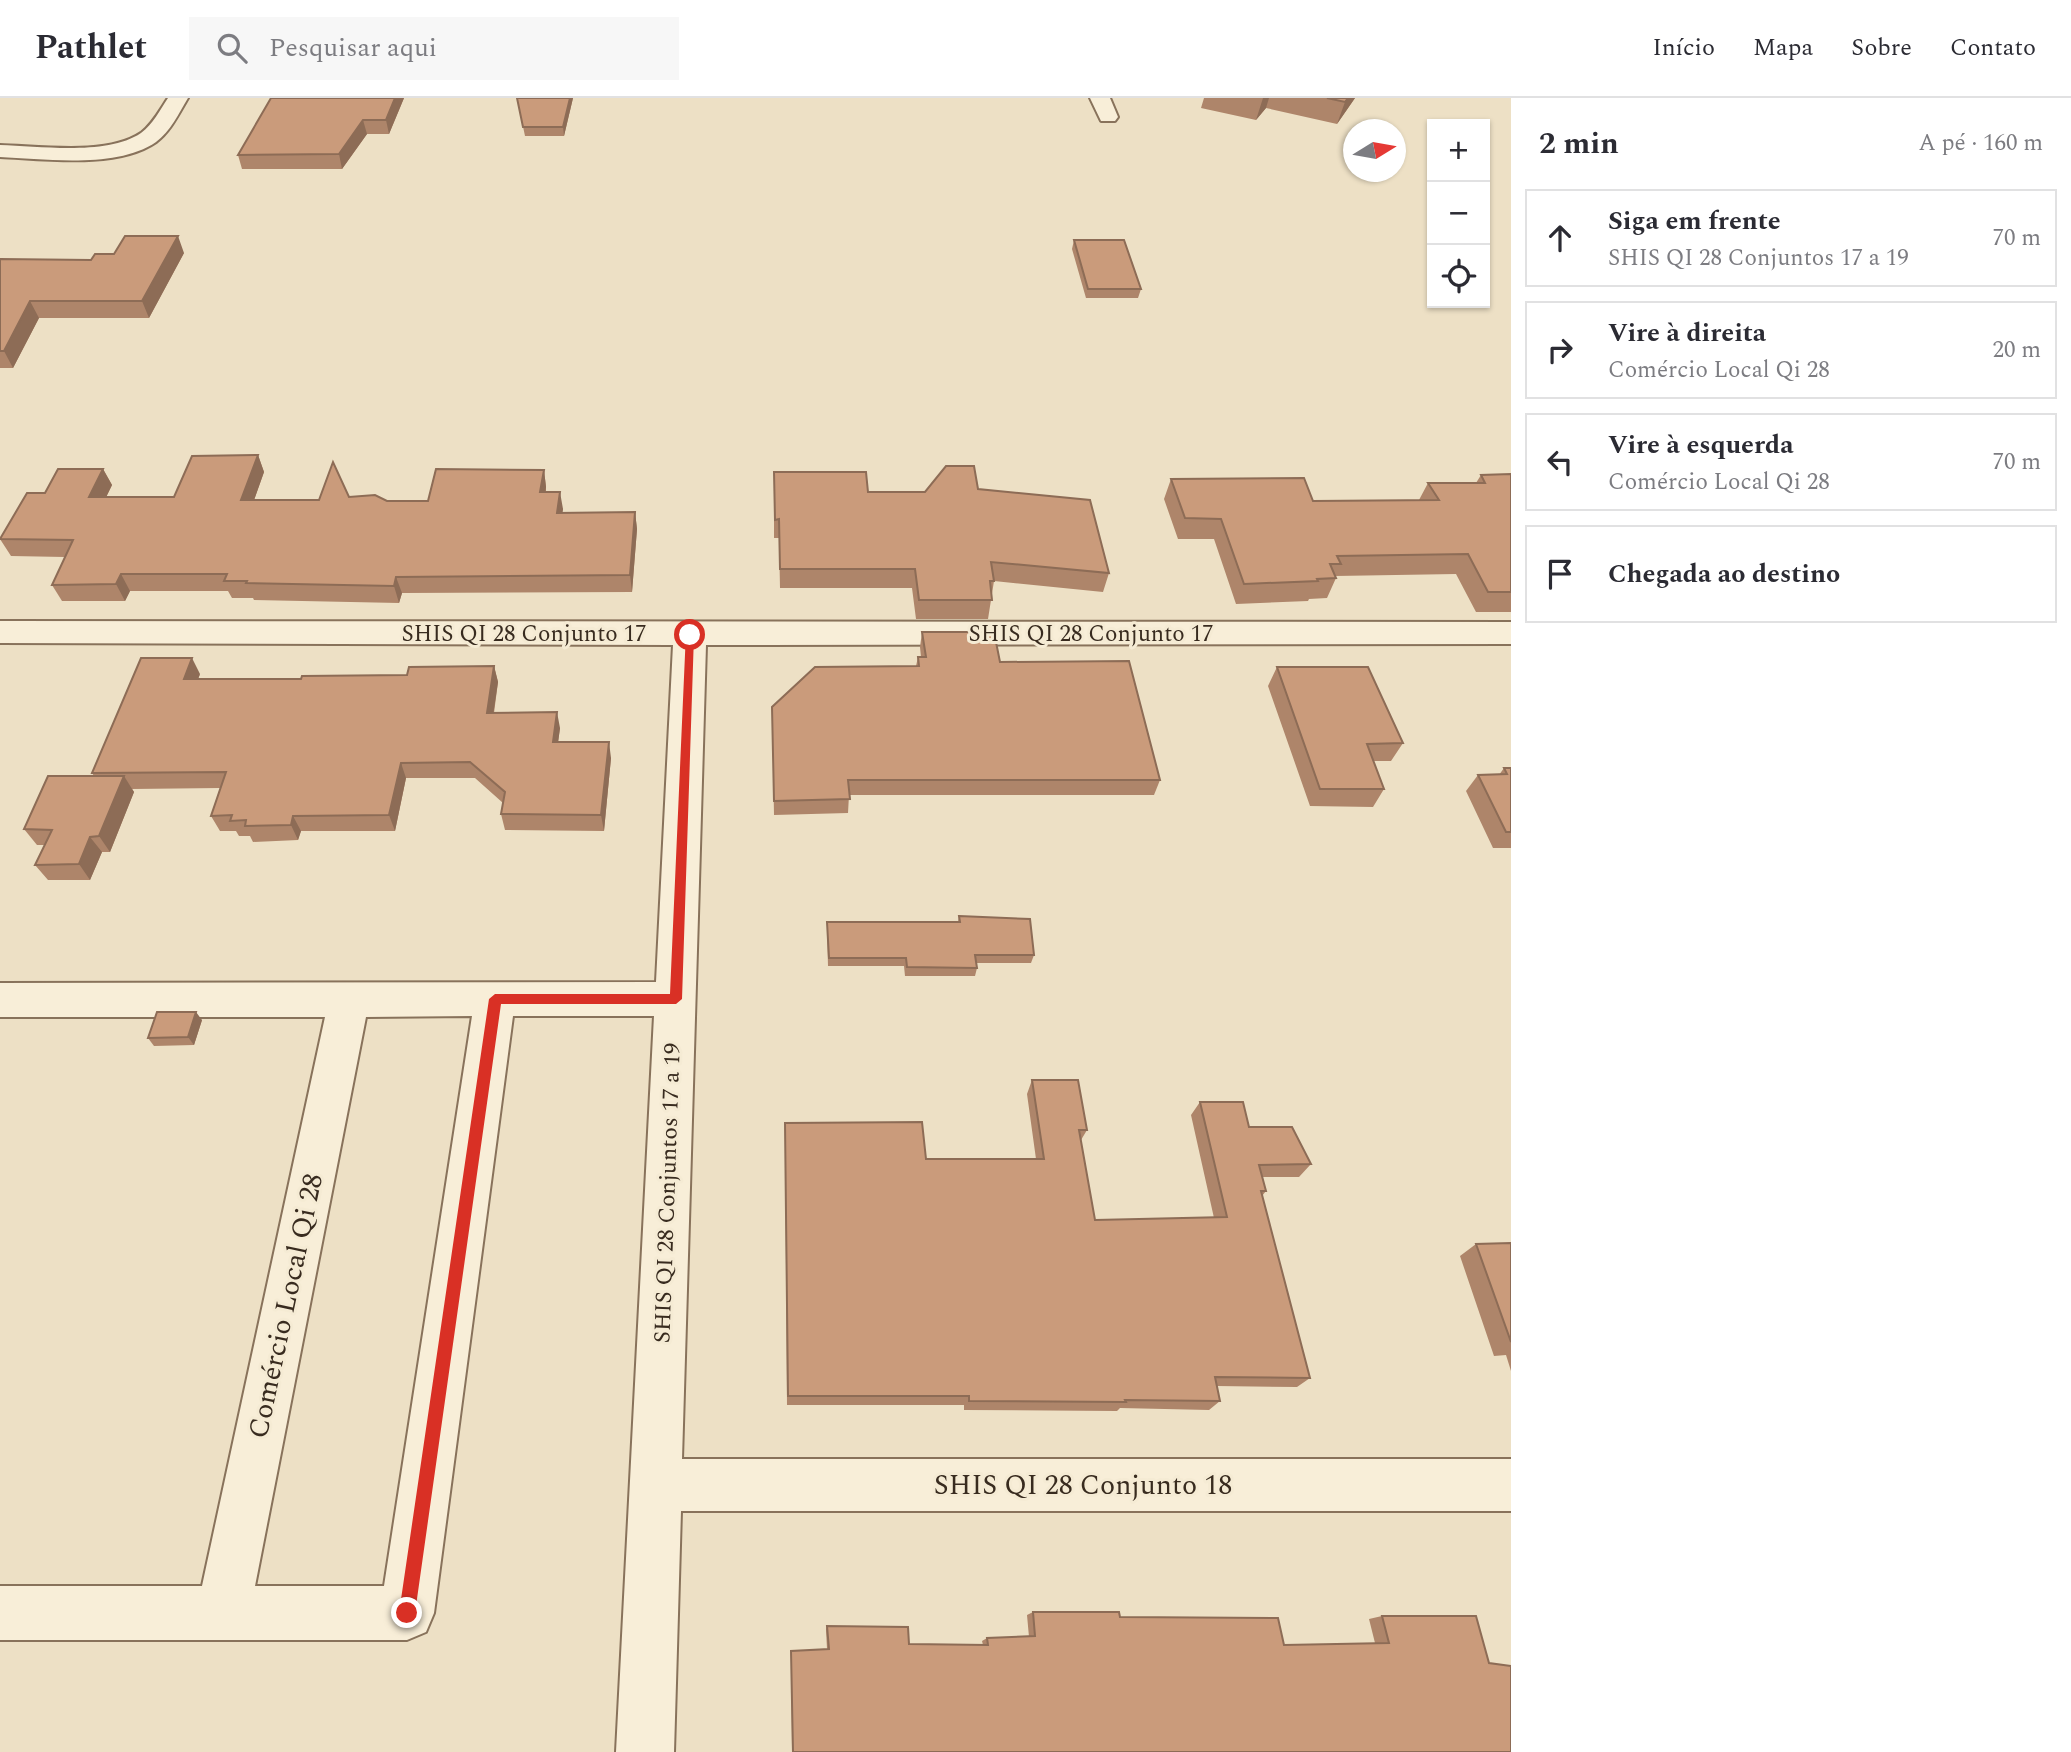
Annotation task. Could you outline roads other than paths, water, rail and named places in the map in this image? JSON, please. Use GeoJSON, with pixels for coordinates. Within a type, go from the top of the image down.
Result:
{"type":"FeatureCollection","features":[{"type":"Feature","properties":{"kind":"street"},"geometry":{"type":"LineString","coordinates":[[0,151],[114,150],[142,142],[159,127],[178,98]]}},
{"type":"Feature","properties":{"kind":"street","name":"SHIS QI 28 Conjunto 17"},"geometry":{"type":"LineString","coordinates":[[0,632],[690,635],[1511,633]]}},
{"type":"Feature","properties":{"kind":"street","name":"SHIS QI 28 Conjuntos 17 a 19"},"geometry":{"type":"LineString","coordinates":[[645,1752],[690,635]]}},
{"type":"Feature","properties":{"kind":"street","name":"Comércio Local Qi 28"},"geometry":{"type":"LineString","coordinates":[[223,1613],[349,999]]}},
{"type":"Feature","properties":{"kind":"street"},"geometry":{"type":"LineString","coordinates":[[0,1613],[407,1613],[495,999]]}},
{"type":"Feature","properties":{"kind":"street"},"geometry":{"type":"LineString","coordinates":[[0,1000],[676,999]]}},
{"type":"Feature","properties":{"kind":"street","name":"SHIS QI 28 Conjunto 18"},"geometry":{"type":"LineString","coordinates":[[656,1485],[1511,1485]]}}]}
